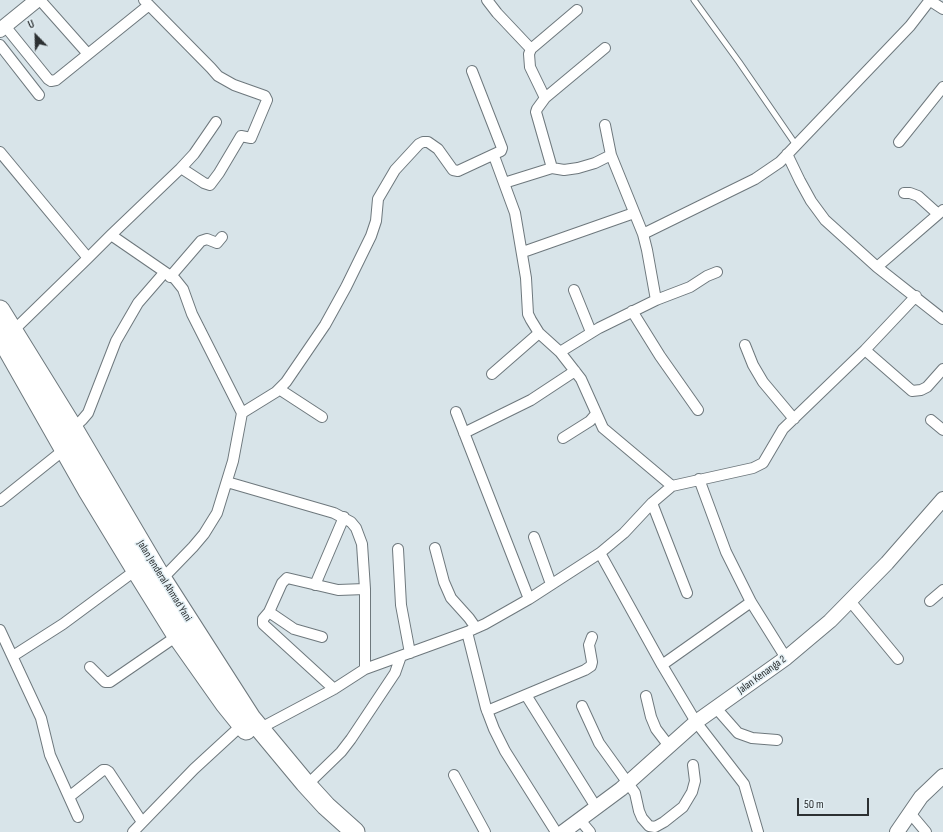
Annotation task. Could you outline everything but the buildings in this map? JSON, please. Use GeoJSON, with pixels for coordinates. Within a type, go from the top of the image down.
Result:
{"type":"FeatureCollection","features":[{"type":"Feature","properties":{"kind":"highway","name":"Jalan Jenderal Ahmad Yani"},"geometry":{"type":"LineString","coordinates":[[0,310],[4,339],[88,491],[136,570],[251,727],[280,770],[340,832]]}},
{"type":"Feature","properties":{"kind":"highway","name":"Jalan Jenderal Ahmad Yani"},"geometry":{"type":"LineString","coordinates":[[4,339],[73,428],[162,579],[186,638]]}},
{"type":"Feature","properties":{"kind":"highway","name":"Jalan Jenderal Ahmad Yani"},"geometry":{"type":"LineString","coordinates":[[251,727],[285,761],[326,806],[355,832]]}},
{"type":"Feature","properties":{"kind":"main road"},"geometry":{"type":"LineString","coordinates":[[3,28],[39,0]]}},
{"type":"Feature","properties":{"kind":"main road","name":"Jalan Kenanga 2"},"geometry":{"type":"LineString","coordinates":[[563,832],[628,782],[696,722],[786,658],[830,621],[887,563],[943,499]]}},
{"type":"Feature","properties":{"kind":"main road"},"geometry":{"type":"LineString","coordinates":[[897,832],[920,797],[943,776]]}},
{"type":"Feature","properties":{"kind":"street"},"geometry":{"type":"LineString","coordinates":[[39,0],[88,54]]}},
{"type":"Feature","properties":{"kind":"street"},"geometry":{"type":"LineString","coordinates":[[487,0],[497,13],[531,49]]}},
{"type":"Feature","properties":{"kind":"street"},"geometry":{"type":"LineString","coordinates":[[643,234],[755,179],[780,162],[910,26],[930,0],[943,9]]}},
{"type":"Feature","properties":{"kind":"street"},"geometry":{"type":"LineString","coordinates":[[3,28],[51,81],[56,80],[88,54],[146,3],[218,76],[234,85],[265,96],[267,100],[252,138],[241,136],[210,185],[204,183],[184,166]]}},
{"type":"Feature","properties":{"kind":"street"},"geometry":{"type":"LineString","coordinates":[[545,98],[530,67],[529,54],[531,49],[578,10]]}},
{"type":"Feature","properties":{"kind":"street"},"geometry":{"type":"LineString","coordinates":[[0,45],[39,95]]}},
{"type":"Feature","properties":{"kind":"street"},"geometry":{"type":"LineString","coordinates":[[552,168],[536,112],[538,106],[545,98],[605,48]]}},
{"type":"Feature","properties":{"kind":"street"},"geometry":{"type":"LineString","coordinates":[[242,413],[267,399],[286,382],[325,324],[346,287],[371,236],[376,221],[378,199],[395,170],[419,144],[428,142],[438,149],[453,170],[458,171],[500,153],[502,148],[472,71]]}},
{"type":"Feature","properties":{"kind":"street"},"geometry":{"type":"LineString","coordinates":[[899,142],[943,87]]}},
{"type":"Feature","properties":{"kind":"street"},"geometry":{"type":"LineString","coordinates":[[4,339],[184,166],[216,122]]}},
{"type":"Feature","properties":{"kind":"street"},"geometry":{"type":"LineString","coordinates":[[605,125],[611,155],[643,234],[656,300]]}},
{"type":"Feature","properties":{"kind":"street"},"geometry":{"type":"LineString","coordinates":[[0,152],[88,258]]}},
{"type":"Feature","properties":{"kind":"street"},"geometry":{"type":"LineString","coordinates":[[788,154],[811,201],[825,220],[877,267],[916,296],[943,319]]}},
{"type":"Feature","properties":{"kind":"street"},"geometry":{"type":"LineString","coordinates":[[504,183],[552,168],[564,170],[595,164],[611,155]]}},
{"type":"Feature","properties":{"kind":"street"},"geometry":{"type":"LineString","coordinates":[[494,156],[515,213],[523,252],[528,314],[539,333],[560,352],[585,386],[603,428],[672,486]]}},
{"type":"Feature","properties":{"kind":"street"},"geometry":{"type":"LineString","coordinates":[[877,267],[941,212],[918,196],[910,193],[904,193]]}},
{"type":"Feature","properties":{"kind":"street"},"geometry":{"type":"LineString","coordinates":[[523,252],[634,213]]}},
{"type":"Feature","properties":{"kind":"street"},"geometry":{"type":"LineString","coordinates":[[111,235],[167,275],[175,279],[182,289],[192,314],[242,413],[233,461],[217,513],[204,534],[162,579]]}},
{"type":"Feature","properties":{"kind":"street"},"geometry":{"type":"LineString","coordinates":[[73,428],[88,413],[116,341],[138,303],[201,241],[207,239],[217,243],[222,237]]}},
{"type":"Feature","properties":{"kind":"street"},"geometry":{"type":"LineString","coordinates":[[560,352],[592,332],[632,311],[685,289],[717,272]]}},
{"type":"Feature","properties":{"kind":"street"},"geometry":{"type":"LineString","coordinates":[[574,290],[592,332]]}},
{"type":"Feature","properties":{"kind":"street"},"geometry":{"type":"LineString","coordinates":[[133,832],[194,769],[251,727],[334,689],[365,669],[471,630],[529,599],[600,553],[624,533],[652,503],[672,486],[753,468],[763,463],[780,433],[865,350],[916,296]]}},
{"type":"Feature","properties":{"kind":"street"},"geometry":{"type":"LineString","coordinates":[[632,311],[660,356],[698,410]]}},
{"type":"Feature","properties":{"kind":"street"},"geometry":{"type":"LineString","coordinates":[[492,374],[539,333]]}},
{"type":"Feature","properties":{"kind":"street"},"geometry":{"type":"LineString","coordinates":[[745,345],[753,365],[763,382],[794,419]]}},
{"type":"Feature","properties":{"kind":"street"},"geometry":{"type":"LineString","coordinates":[[865,350],[912,390],[922,390],[943,369]]}},
{"type":"Feature","properties":{"kind":"street"},"geometry":{"type":"LineString","coordinates":[[464,433],[531,400],[574,371]]}},
{"type":"Feature","properties":{"kind":"street"},"geometry":{"type":"LineString","coordinates":[[279,389],[322,417]]}},
{"type":"Feature","properties":{"kind":"street"},"geometry":{"type":"LineString","coordinates":[[456,412],[529,599]]}},
{"type":"Feature","properties":{"kind":"street"},"geometry":{"type":"LineString","coordinates":[[563,438],[590,421],[596,414]]}},
{"type":"Feature","properties":{"kind":"street"},"geometry":{"type":"LineString","coordinates":[[931,420],[943,430]]}},
{"type":"Feature","properties":{"kind":"street"},"geometry":{"type":"LineString","coordinates":[[0,501],[65,449]]}},
{"type":"Feature","properties":{"kind":"street"},"geometry":{"type":"LineString","coordinates":[[699,479],[726,552],[751,602],[786,658]]}},
{"type":"Feature","properties":{"kind":"street"},"geometry":{"type":"LineString","coordinates":[[227,482],[334,513],[344,517],[356,528],[362,544],[365,589],[365,669]]}},
{"type":"Feature","properties":{"kind":"street"},"geometry":{"type":"LineString","coordinates":[[652,503],[687,592]]}},
{"type":"Feature","properties":{"kind":"street"},"geometry":{"type":"LineString","coordinates":[[315,585],[344,517]]}},
{"type":"Feature","properties":{"kind":"street"},"geometry":{"type":"LineString","coordinates":[[534,537],[551,584]]}},
{"type":"Feature","properties":{"kind":"street"},"geometry":{"type":"LineString","coordinates":[[435,548],[444,582],[451,598],[469,618],[487,711],[494,729],[505,751],[556,832]]}},
{"type":"Feature","properties":{"kind":"street"},"geometry":{"type":"LineString","coordinates":[[307,785],[341,752],[351,739],[406,655],[401,605],[398,549]]}},
{"type":"Feature","properties":{"kind":"street"},"geometry":{"type":"LineString","coordinates":[[600,553],[662,665],[696,722],[744,784],[758,832]]}},
{"type":"Feature","properties":{"kind":"street"},"geometry":{"type":"LineString","coordinates":[[13,656],[63,624],[136,570]]}},
{"type":"Feature","properties":{"kind":"street"},"geometry":{"type":"LineString","coordinates":[[334,689],[263,624],[263,620],[269,612],[285,579],[290,578],[343,591],[365,589]]}},
{"type":"Feature","properties":{"kind":"street"},"geometry":{"type":"LineString","coordinates":[[930,601],[943,590]]}},
{"type":"Feature","properties":{"kind":"street"},"geometry":{"type":"LineString","coordinates":[[850,601],[898,659]]}},
{"type":"Feature","properties":{"kind":"street"},"geometry":{"type":"LineString","coordinates":[[662,665],[751,602]]}},
{"type":"Feature","properties":{"kind":"street"},"geometry":{"type":"LineString","coordinates":[[269,612],[294,629],[322,637]]}},
{"type":"Feature","properties":{"kind":"street"},"geometry":{"type":"LineString","coordinates":[[0,630],[41,718],[50,756],[78,817]]}},
{"type":"Feature","properties":{"kind":"street"},"geometry":{"type":"LineString","coordinates":[[487,711],[585,670],[591,666],[592,662],[589,645],[592,637]]}},
{"type":"Feature","properties":{"kind":"street"},"geometry":{"type":"LineString","coordinates":[[90,667],[105,682],[110,682],[186,638]]}},
{"type":"Feature","properties":{"kind":"street"},"geometry":{"type":"LineString","coordinates":[[526,695],[596,807]]}},
{"type":"Feature","properties":{"kind":"street"},"geometry":{"type":"LineString","coordinates":[[646,696],[651,717],[656,729],[669,746]]}},
{"type":"Feature","properties":{"kind":"street"},"geometry":{"type":"LineString","coordinates":[[582,706],[607,757],[628,782],[635,793],[637,806],[642,818],[649,826],[655,827],[664,822],[683,807],[692,792],[695,781],[693,765]]}},
{"type":"Feature","properties":{"kind":"street"},"geometry":{"type":"LineString","coordinates":[[716,708],[738,733],[752,738],[777,740]]}},
{"type":"Feature","properties":{"kind":"street"},"geometry":{"type":"LineString","coordinates":[[69,797],[103,770],[106,770],[109,772],[142,822]]}},
{"type":"Feature","properties":{"kind":"street"},"geometry":{"type":"LineString","coordinates":[[454,775],[485,832]]}},
{"type":"Feature","properties":{"kind":"street"},"geometry":{"type":"LineString","coordinates":[[910,813],[926,832]]}},
{"type":"Feature","properties":{"kind":"street"},"geometry":{"type":"LineString","coordinates":[[580,820],[590,832]]}},
{"type":"Feature","properties":{"kind":"lane"},"geometry":{"type":"LineString","coordinates":[[694,0],[740,62],[796,145]]}}]}
